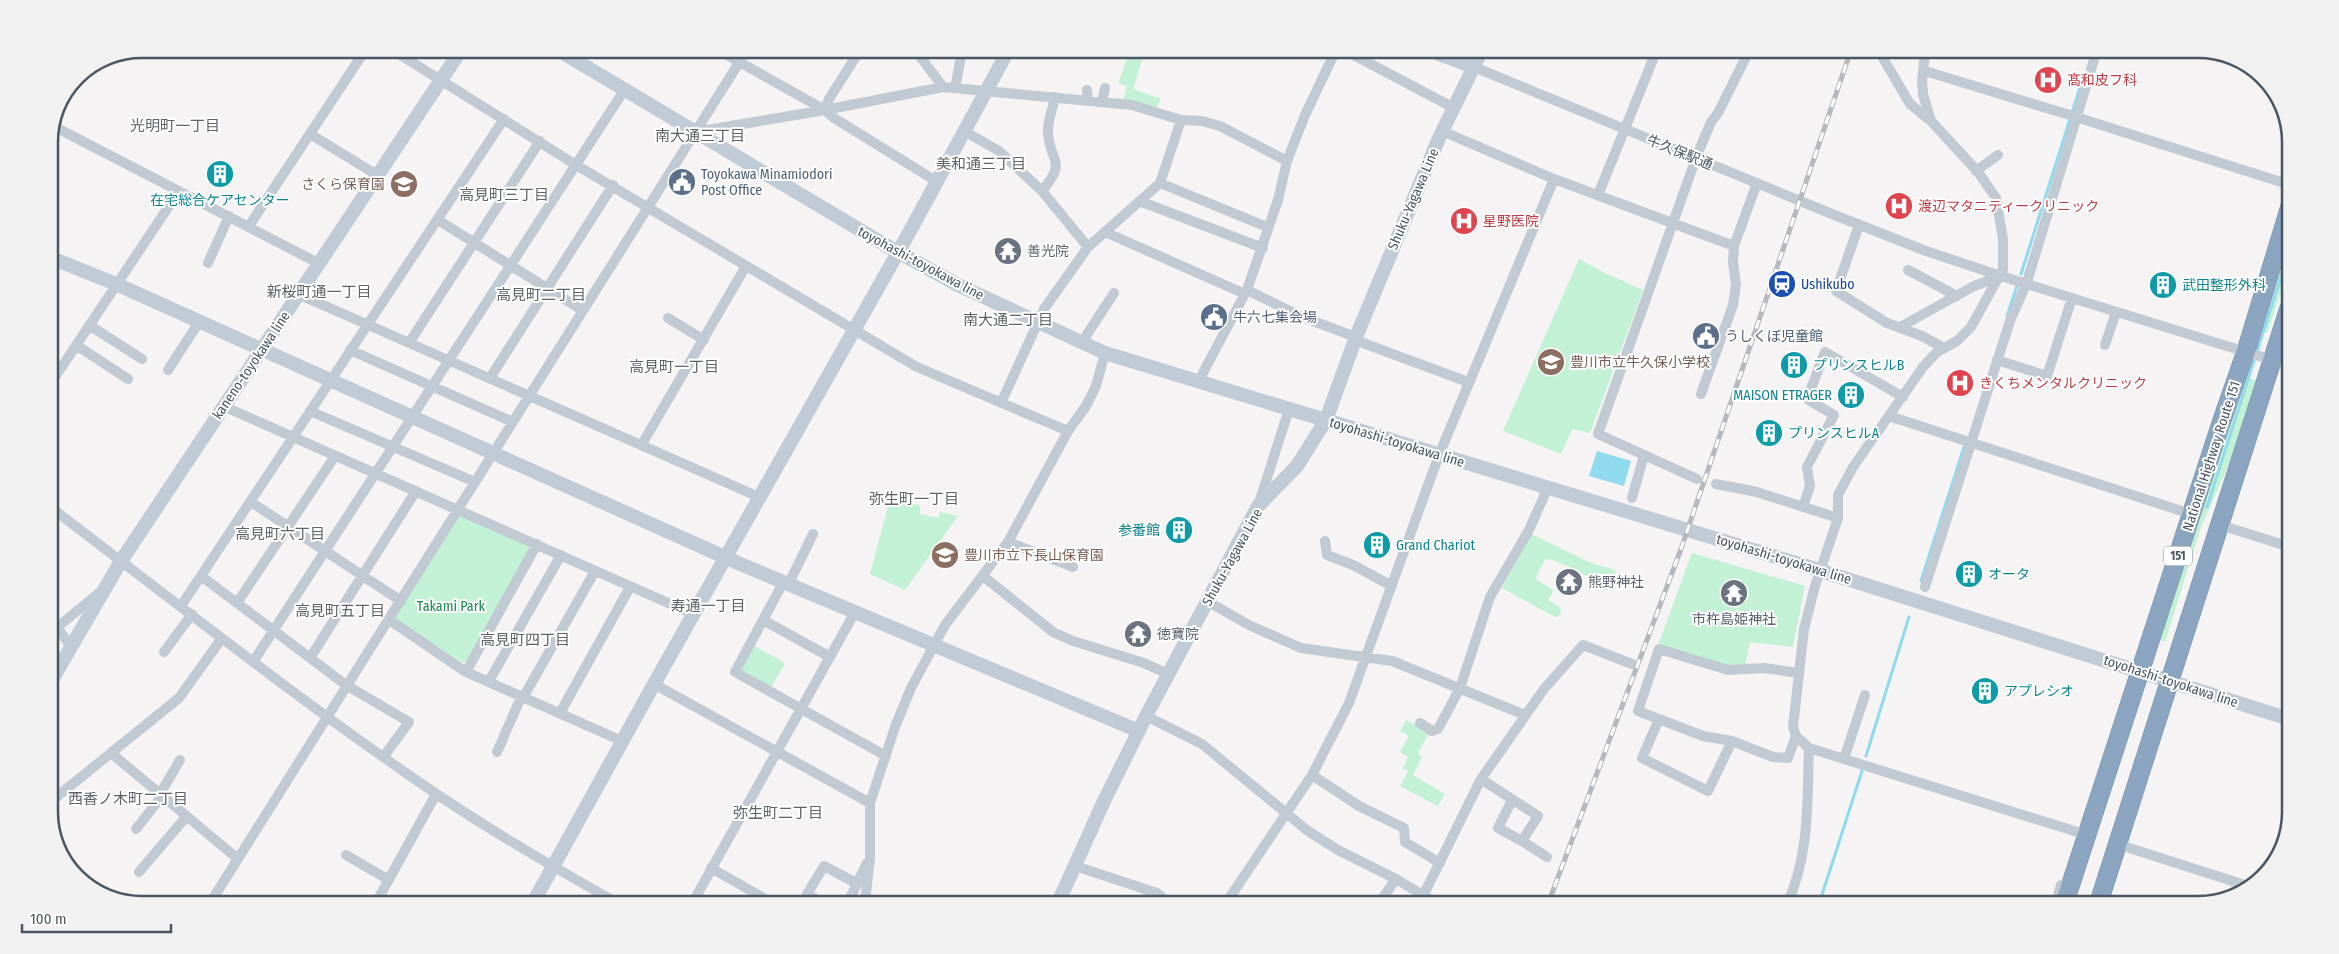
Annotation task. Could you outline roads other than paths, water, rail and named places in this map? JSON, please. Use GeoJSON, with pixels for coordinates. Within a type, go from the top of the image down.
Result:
{"type":"FeatureCollection","features":[{"type":"Feature","properties":{"kind":"highway","name":"National Highway Route 151"},"geometry":{"type":"LineString","coordinates":[[2067,896],[2246,351],[2281,235]]}},
{"type":"Feature","properties":{"kind":"highway","name":"National Highway Route 151"},"geometry":{"type":"LineString","coordinates":[[2102,896],[2117,844],[2171,681],[2281,330]]}},
{"type":"Feature","properties":{"kind":"main road","name":"kaneno-toyokawa line"},"geometry":{"type":"LineString","coordinates":[[58,669],[121,561],[260,349],[455,58]]}},
{"type":"Feature","properties":{"kind":"main road","name":"toyohashi-toyokawa line"},"geometry":{"type":"LineString","coordinates":[[572,58],[898,253],[960,286],[1105,353],[1820,570],[2282,717]]}},
{"type":"Feature","properties":{"kind":"main road"},"geometry":{"type":"LineString","coordinates":[[537,896],[853,329],[898,253],[1004,58]]}},
{"type":"Feature","properties":{"kind":"main road","name":"牛久保駅通"},"geometry":{"type":"LineString","coordinates":[[1451,58],[1474,66]]}},
{"type":"Feature","properties":{"kind":"main road","name":"Shuku-Yagawa Line"},"geometry":{"type":"LineString","coordinates":[[1061,896],[1104,801],[1146,716],[1258,506],[1297,466],[1326,420],[1356,338],[1442,131],[1478,58]]}},
{"type":"Feature","properties":{"kind":"main road"},"geometry":{"type":"LineString","coordinates":[[58,261],[116,284],[330,382],[726,558],[787,582],[932,646],[1030,684],[1139,731]]}},
{"type":"Feature","properties":{"kind":"street"},"geometry":{"type":"LineString","coordinates":[[249,226],[360,58]]}},
{"type":"Feature","properties":{"kind":"street"},"geometry":{"type":"LineString","coordinates":[[405,58],[576,165],[613,185],[917,367],[1068,431]]}},
{"type":"Feature","properties":{"kind":"street"},"geometry":{"type":"LineString","coordinates":[[733,58],[824,110],[936,181]]}},
{"type":"Feature","properties":{"kind":"street"},"geometry":{"type":"LineString","coordinates":[[215,896],[742,58]]}},
{"type":"Feature","properties":{"kind":"street"},"geometry":{"type":"LineString","coordinates":[[824,110],[855,58]]}},
{"type":"Feature","properties":{"kind":"street"},"geometry":{"type":"LineString","coordinates":[[921,58],[943,87]]}},
{"type":"Feature","properties":{"kind":"street"},"geometry":{"type":"LineString","coordinates":[[955,88],[961,58]]}},
{"type":"Feature","properties":{"kind":"street"},"geometry":{"type":"LineString","coordinates":[[1198,382],[1246,292],[1263,248],[1267,228],[1278,200],[1288,161],[1305,115],[1332,58]]}},
{"type":"Feature","properties":{"kind":"street"},"geometry":{"type":"LineString","coordinates":[[1359,58],[1454,108]]}},
{"type":"Feature","properties":{"kind":"street"},"geometry":{"type":"LineString","coordinates":[[1598,195],[1654,58]]}},
{"type":"Feature","properties":{"kind":"street"},"geometry":{"type":"LineString","coordinates":[[1696,479],[1598,434],[1696,158],[1742,58]]}},
{"type":"Feature","properties":{"kind":"street"},"geometry":{"type":"LineString","coordinates":[[1883,58],[1910,104],[1931,121],[1990,188],[1999,211],[2004,262],[2000,276],[1971,327],[1957,341],[1938,352],[1923,367],[1853,467],[1838,495],[1838,518],[1820,570],[1804,629],[1793,728],[1796,736],[1809,748],[2087,835]]}},
{"type":"Feature","properties":{"kind":"street"},"geometry":{"type":"LineString","coordinates":[[1925,58],[1925,71],[1922,81],[1923,94],[1931,121]]}},
{"type":"Feature","properties":{"kind":"street"},"geometry":{"type":"LineString","coordinates":[[1925,587],[2010,320],[2027,282],[2095,58]]}},
{"type":"Feature","properties":{"kind":"street","name":"牛久保駅通"},"geometry":{"type":"LineString","coordinates":[[1474,66],[1859,225],[1926,250],[2000,276],[2027,282],[2116,312],[2281,363]]}},
{"type":"Feature","properties":{"kind":"street"},"geometry":{"type":"LineString","coordinates":[[1925,71],[2281,183]]}},
{"type":"Feature","properties":{"kind":"street"},"geometry":{"type":"LineString","coordinates":[[695,132],[943,87],[1055,97],[1088,95],[1102,102],[1132,105],[1181,120],[1202,121],[1220,126],[1288,161]]}},
{"type":"Feature","properties":{"kind":"street"},"geometry":{"type":"LineString","coordinates":[[1102,102],[1105,88]]}},
{"type":"Feature","properties":{"kind":"street"},"geometry":{"type":"LineString","coordinates":[[253,662],[625,89]]}},
{"type":"Feature","properties":{"kind":"street"},"geometry":{"type":"LineString","coordinates":[[1042,191],[1055,175],[1057,166],[1048,132],[1055,97]]}},
{"type":"Feature","properties":{"kind":"street"},"geometry":{"type":"LineString","coordinates":[[181,606],[504,119]]}},
{"type":"Feature","properties":{"kind":"street"},"geometry":{"type":"LineString","coordinates":[[1002,403],[1037,323],[1088,247],[1142,202],[1160,183],[1181,120]]}},
{"type":"Feature","properties":{"kind":"street"},"geometry":{"type":"LineString","coordinates":[[59,129],[318,263]]}},
{"type":"Feature","properties":{"kind":"street"},"geometry":{"type":"LineString","coordinates":[[964,131],[999,151],[1042,191],[1088,247]]}},
{"type":"Feature","properties":{"kind":"street"},"geometry":{"type":"LineString","coordinates":[[1442,131],[1554,180],[1734,246]]}},
{"type":"Feature","properties":{"kind":"street"},"geometry":{"type":"LineString","coordinates":[[310,134],[377,175]]}},
{"type":"Feature","properties":{"kind":"street"},"geometry":{"type":"LineString","coordinates":[[409,343],[475,244],[540,141]]}},
{"type":"Feature","properties":{"kind":"street"},"geometry":{"type":"LineString","coordinates":[[1976,171],[1998,155]]}},
{"type":"Feature","properties":{"kind":"street"},"geometry":{"type":"LineString","coordinates":[[1231,896],[1312,775],[1349,703],[1468,382],[1554,180]]}},
{"type":"Feature","properties":{"kind":"street"},"geometry":{"type":"LineString","coordinates":[[1160,183],[1267,228]]}},
{"type":"Feature","properties":{"kind":"street"},"geometry":{"type":"LineString","coordinates":[[1702,394],[1733,305],[1736,285],[1732,262],[1734,246],[1757,183]]}},
{"type":"Feature","properties":{"kind":"street"},"geometry":{"type":"LineString","coordinates":[[490,378],[613,185]]}},
{"type":"Feature","properties":{"kind":"street"},"geometry":{"type":"LineString","coordinates":[[58,372],[180,192]]}},
{"type":"Feature","properties":{"kind":"street"},"geometry":{"type":"LineString","coordinates":[[1142,202],[1263,248]]}},
{"type":"Feature","properties":{"kind":"street"},"geometry":{"type":"LineString","coordinates":[[208,263],[229,216]]}},
{"type":"Feature","properties":{"kind":"street"},"geometry":{"type":"LineString","coordinates":[[438,220],[582,310]]}},
{"type":"Feature","properties":{"kind":"street"},"geometry":{"type":"LineString","coordinates":[[1859,225],[1836,291],[1887,323],[1900,327],[1944,348]]}},
{"type":"Feature","properties":{"kind":"street"},"geometry":{"type":"LineString","coordinates":[[1105,232],[1302,317],[1468,382]]}},
{"type":"Feature","properties":{"kind":"street"},"geometry":{"type":"LineString","coordinates":[[642,444],[746,266]]}},
{"type":"Feature","properties":{"kind":"street"},"geometry":{"type":"LineString","coordinates":[[1908,270],[1957,296]]}},
{"type":"Feature","properties":{"kind":"street"},"geometry":{"type":"LineString","coordinates":[[1900,327],[1974,286],[2000,276]]}},
{"type":"Feature","properties":{"kind":"street"},"geometry":{"type":"LineString","coordinates":[[1082,342],[1114,293]]}},
{"type":"Feature","properties":{"kind":"street"},"geometry":{"type":"LineString","coordinates":[[298,294],[759,497]]}},
{"type":"Feature","properties":{"kind":"street"},"geometry":{"type":"LineString","coordinates":[[1997,360],[2047,376],[2072,298]]}},
{"type":"Feature","properties":{"kind":"street"},"geometry":{"type":"LineString","coordinates":[[2105,345],[2116,312]]}},
{"type":"Feature","properties":{"kind":"street"},"geometry":{"type":"LineString","coordinates":[[668,318],[704,340]]}},
{"type":"Feature","properties":{"kind":"street"},"geometry":{"type":"LineString","coordinates":[[168,370],[199,322]]}},
{"type":"Feature","properties":{"kind":"street"},"geometry":{"type":"LineString","coordinates":[[89,325],[142,359]]}},
{"type":"Feature","properties":{"kind":"street"},"geometry":{"type":"LineString","coordinates":[[76,345],[128,379]]}},
{"type":"Feature","properties":{"kind":"street"},"geometry":{"type":"LineString","coordinates":[[350,350],[513,422]]}},
{"type":"Feature","properties":{"kind":"street"},"geometry":{"type":"LineString","coordinates":[[1803,507],[1810,486],[1807,466],[1834,415],[1807,399],[1825,352],[1903,397]]}},
{"type":"Feature","properties":{"kind":"street"},"geometry":{"type":"LineString","coordinates":[[866,896],[870,858],[870,803],[895,727],[932,646],[1008,542],[1068,431],[1086,406],[1096,386],[1105,353]]}},
{"type":"Feature","properties":{"kind":"street"},"geometry":{"type":"LineString","coordinates":[[223,406],[693,614]]}},
{"type":"Feature","properties":{"kind":"street"},"geometry":{"type":"LineString","coordinates":[[1258,506],[1289,409]]}},
{"type":"Feature","properties":{"kind":"street"},"geometry":{"type":"LineString","coordinates":[[310,411],[475,482]]}},
{"type":"Feature","properties":{"kind":"street"},"geometry":{"type":"LineString","coordinates":[[1889,416],[2191,514]]}},
{"type":"Feature","properties":{"kind":"street"},"geometry":{"type":"LineString","coordinates":[[1632,498],[1644,455]]}},
{"type":"Feature","properties":{"kind":"street"},"geometry":{"type":"LineString","coordinates":[[237,603],[334,456]]}},
{"type":"Feature","properties":{"kind":"street"},"geometry":{"type":"LineString","coordinates":[[1716,484],[1757,492],[1838,518]]}},
{"type":"Feature","properties":{"kind":"street"},"geometry":{"type":"LineString","coordinates":[[1420,724],[1432,731],[1438,729],[1460,688],[1490,597],[1529,530],[1548,487]]}},
{"type":"Feature","properties":{"kind":"street"},"geometry":{"type":"LineString","coordinates":[[310,658],[416,491]]}},
{"type":"Feature","properties":{"kind":"street"},"geometry":{"type":"LineString","coordinates":[[250,502],[401,601]]}},
{"type":"Feature","properties":{"kind":"street"},"geometry":{"type":"LineString","coordinates":[[58,513],[327,718],[436,794],[604,896]]}},
{"type":"Feature","properties":{"kind":"street"},"geometry":{"type":"LineString","coordinates":[[2220,525],[2282,544]]}},
{"type":"Feature","properties":{"kind":"street"},"geometry":{"type":"LineString","coordinates":[[813,534],[735,672],[886,756]]}},
{"type":"Feature","properties":{"kind":"street"},"geometry":{"type":"LineString","coordinates":[[1324,541],[1327,555],[1353,565],[1392,586]]}},
{"type":"Feature","properties":{"kind":"street"},"geometry":{"type":"LineString","coordinates":[[1008,542],[1073,567]]}},
{"type":"Feature","properties":{"kind":"street"},"geometry":{"type":"LineString","coordinates":[[466,672],[537,544]]}},
{"type":"Feature","properties":{"kind":"street"},"geometry":{"type":"LineString","coordinates":[[490,681],[561,555]]}},
{"type":"Feature","properties":{"kind":"street"},"geometry":{"type":"LineString","coordinates":[[497,752],[523,696],[595,571]]}},
{"type":"Feature","properties":{"kind":"street"},"geometry":{"type":"LineString","coordinates":[[201,576],[346,685],[408,722],[384,756]]}},
{"type":"Feature","properties":{"kind":"street"},"geometry":{"type":"LineString","coordinates":[[983,576],[1053,632],[1074,641],[1144,663],[1168,674]]}},
{"type":"Feature","properties":{"kind":"street"},"geometry":{"type":"LineString","coordinates":[[560,713],[630,587]]}},
{"type":"Feature","properties":{"kind":"street"},"geometry":{"type":"LineString","coordinates":[[58,627],[105,588]]}},
{"type":"Feature","properties":{"kind":"street"},"geometry":{"type":"LineString","coordinates":[[1207,601],[1249,624],[1301,648],[1392,661],[1525,716]]}},
{"type":"Feature","properties":{"kind":"street"},"geometry":{"type":"LineString","coordinates":[[696,896],[855,612]]}},
{"type":"Feature","properties":{"kind":"street"},"geometry":{"type":"LineString","coordinates":[[164,652],[192,614]]}},
{"type":"Feature","properties":{"kind":"street"},"geometry":{"type":"LineString","coordinates":[[388,619],[466,672],[622,741]]}},
{"type":"Feature","properties":{"kind":"street"},"geometry":{"type":"LineString","coordinates":[[763,620],[830,657]]}},
{"type":"Feature","properties":{"kind":"street"},"geometry":{"type":"LineString","coordinates":[[58,635],[71,647]]}},
{"type":"Feature","properties":{"kind":"street"},"geometry":{"type":"LineString","coordinates":[[58,796],[179,698],[222,638]]}},
{"type":"Feature","properties":{"kind":"street"},"geometry":{"type":"LineString","coordinates":[[1146,716],[1202,744],[1286,814],[1338,850],[1423,896],[1481,779],[1562,666],[1583,645],[1632,664]]}},
{"type":"Feature","properties":{"kind":"street"},"geometry":{"type":"LineString","coordinates":[[1796,736],[1788,758],[1773,757],[1732,741],[1703,736],[1638,711],[1659,649],[1728,670],[1764,668],[1799,673]]}},
{"type":"Feature","properties":{"kind":"street"},"geometry":{"type":"LineString","coordinates":[[654,684],[870,803]]}},
{"type":"Feature","properties":{"kind":"street"},"geometry":{"type":"LineString","coordinates":[[1844,759],[1865,695]]}},
{"type":"Feature","properties":{"kind":"street"},"geometry":{"type":"LineString","coordinates":[[1658,719],[1642,758],[1708,792],[1732,741]]}},
{"type":"Feature","properties":{"kind":"street"},"geometry":{"type":"LineString","coordinates":[[1790,896],[1798,873],[1806,837],[1809,748]]}},
{"type":"Feature","properties":{"kind":"street"},"geometry":{"type":"LineString","coordinates":[[111,753],[238,859]]}},
{"type":"Feature","properties":{"kind":"street"},"geometry":{"type":"LineString","coordinates":[[136,829],[162,795],[180,760]]}},
{"type":"Feature","properties":{"kind":"street"},"geometry":{"type":"LineString","coordinates":[[1312,775],[1359,806],[1404,828],[1405,842],[1440,863]]}},
{"type":"Feature","properties":{"kind":"street"},"geometry":{"type":"LineString","coordinates":[[1481,779],[1538,816],[1522,841]]}},
{"type":"Feature","properties":{"kind":"street"},"geometry":{"type":"LineString","coordinates":[[380,896],[436,794]]}},
{"type":"Feature","properties":{"kind":"street"},"geometry":{"type":"LineString","coordinates":[[1512,800],[1498,828],[1547,857]]}},
{"type":"Feature","properties":{"kind":"street"},"geometry":{"type":"LineString","coordinates":[[139,872],[186,817]]}},
{"type":"Feature","properties":{"kind":"street"},"geometry":{"type":"LineString","coordinates":[[2117,844],[2241,884]]}},
{"type":"Feature","properties":{"kind":"street"},"geometry":{"type":"LineString","coordinates":[[346,855],[389,880]]}},
{"type":"Feature","properties":{"kind":"street"},"geometry":{"type":"LineString","coordinates":[[851,896],[870,858]]}},
{"type":"Feature","properties":{"kind":"street"},"geometry":{"type":"LineString","coordinates":[[810,896],[807,894],[824,866],[856,883]]}},
{"type":"Feature","properties":{"kind":"street"},"geometry":{"type":"LineString","coordinates":[[1075,866],[1157,893],[1160,896]]}},
{"type":"Feature","properties":{"kind":"street"},"geometry":{"type":"LineString","coordinates":[[711,868],[760,896]]}},
{"type":"Feature","properties":{"kind":"street"},"geometry":{"type":"LineString","coordinates":[[1384,896],[1396,880]]}},
{"type":"Feature","properties":{"kind":"street"},"geometry":{"type":"LineString","coordinates":[[2058,896],[2061,885],[2072,883]]}},
{"type":"Feature","properties":{"kind":"water"},"geometry":{"type":"Polygon","coordinates":[[[1597,451],[1631,461],[1624,486],[1589,476],[1597,451]]]}},
{"type":"Feature","properties":{"kind":"waterway"},"geometry":{"type":"LineString","coordinates":[[2021,274],[2083,78]]}},
{"type":"Feature","properties":{"kind":"waterway"},"geometry":{"type":"LineString","coordinates":[[2207,507],[2281,276]]}},
{"type":"Feature","properties":{"kind":"waterway"},"geometry":{"type":"LineString","coordinates":[[2007,316],[2017,286]]}},
{"type":"Feature","properties":{"kind":"waterway"},"geometry":{"type":"LineString","coordinates":[[1921,581],[1964,447]]}},
{"type":"Feature","properties":{"kind":"waterway"},"geometry":{"type":"LineString","coordinates":[[1866,756],[1909,617]]}},
{"type":"Feature","properties":{"kind":"waterway"},"geometry":{"type":"LineString","coordinates":[[1822,896],[1862,771]]}},
{"type":"Feature","properties":{"kind":"railway"},"geometry":{"type":"LineString","coordinates":[[1551,896],[1681,549],[1848,58]]}},
{"type":"Feature","properties":{"kind":"place","name":"髙和皮フ科"},"geometry":{"type":"Point","coordinates":[2048,80]}},
{"type":"Feature","properties":{"kind":"place","name":"在宅総合ケアセンター"},"geometry":{"type":"Point","coordinates":[220,174]}},
{"type":"Feature","properties":{"kind":"place","name":"Toyokawa Minamiodori Post Office"},"geometry":{"type":"Point","coordinates":[682,182]}},
{"type":"Feature","properties":{"kind":"place","name":"さくら保育園"},"geometry":{"type":"Point","coordinates":[404,184]}},
{"type":"Feature","properties":{"kind":"place","name":"渡辺マタニティークリニック"},"geometry":{"type":"Point","coordinates":[1899,206]}},
{"type":"Feature","properties":{"kind":"place","name":"星野医院"},"geometry":{"type":"Point","coordinates":[1464,221]}},
{"type":"Feature","properties":{"kind":"place","name":"善光院"},"geometry":{"type":"Point","coordinates":[1008,251]}},
{"type":"Feature","properties":{"kind":"place","name":"Ushikubo"},"geometry":{"type":"Point","coordinates":[1782,284]}},
{"type":"Feature","properties":{"kind":"place","name":"武田整形外科"},"geometry":{"type":"Point","coordinates":[2163,285]}},
{"type":"Feature","properties":{"kind":"place","name":"牛六七集会場"},"geometry":{"type":"Point","coordinates":[1214,317]}},
{"type":"Feature","properties":{"kind":"place","name":"うしくぼ児童館"},"geometry":{"type":"Point","coordinates":[1706,336]}},
{"type":"Feature","properties":{"kind":"place","name":"豊川市立牛久保小学校"},"geometry":{"type":"Point","coordinates":[1551,362]}},
{"type":"Feature","properties":{"kind":"place","name":"プリンスヒルB"},"geometry":{"type":"Point","coordinates":[1794,365]}},
{"type":"Feature","properties":{"kind":"place","name":"きくちメンタルクリニック"},"geometry":{"type":"Point","coordinates":[1960,383]}},
{"type":"Feature","properties":{"kind":"place","name":"MAISON ETRAGER"},"geometry":{"type":"Point","coordinates":[1851,395]}},
{"type":"Feature","properties":{"kind":"place","name":"プリンスヒルA"},"geometry":{"type":"Point","coordinates":[1769,433]}},
{"type":"Feature","properties":{"kind":"place","name":"参番館"},"geometry":{"type":"Point","coordinates":[1179,530]}},
{"type":"Feature","properties":{"kind":"place","name":"Grand Chariot"},"geometry":{"type":"Point","coordinates":[1377,545]}},
{"type":"Feature","properties":{"kind":"place","name":"豊川市立下長山保育園"},"geometry":{"type":"Point","coordinates":[945,555]}},
{"type":"Feature","properties":{"kind":"place","name":"オータ"},"geometry":{"type":"Point","coordinates":[1969,574]}},
{"type":"Feature","properties":{"kind":"place","name":"熊野神社"},"geometry":{"type":"Point","coordinates":[1569,582]}},
{"type":"Feature","properties":{"kind":"place","name":"市杵島姫神社"},"geometry":{"type":"Point","coordinates":[1734,593]}},
{"type":"Feature","properties":{"kind":"place","name":"徳寶院"},"geometry":{"type":"Point","coordinates":[1138,634]}},
{"type":"Feature","properties":{"kind":"place","name":"アプレシオ"},"geometry":{"type":"Point","coordinates":[1985,691]}},
{"type":"Feature","properties":{"kind":"district","name":"光明町一丁目"},"geometry":{"type":"Point","coordinates":[175,126]}},
{"type":"Feature","properties":{"kind":"district","name":"南大通三丁目"},"geometry":{"type":"Point","coordinates":[700,136]}},
{"type":"Feature","properties":{"kind":"district","name":"美和通三丁目"},"geometry":{"type":"Point","coordinates":[981,164]}},
{"type":"Feature","properties":{"kind":"district","name":"高見町三丁目"},"geometry":{"type":"Point","coordinates":[504,195]}},
{"type":"Feature","properties":{"kind":"district","name":"新桜町通一丁目"},"geometry":{"type":"Point","coordinates":[319,292]}},
{"type":"Feature","properties":{"kind":"district","name":"高見町二丁目"},"geometry":{"type":"Point","coordinates":[541,295]}},
{"type":"Feature","properties":{"kind":"district","name":"南大通二丁目"},"geometry":{"type":"Point","coordinates":[1008,320]}},
{"type":"Feature","properties":{"kind":"district","name":"高見町一丁目"},"geometry":{"type":"Point","coordinates":[674,367]}},
{"type":"Feature","properties":{"kind":"district","name":"弥生町一丁目"},"geometry":{"type":"Point","coordinates":[914,499]}},
{"type":"Feature","properties":{"kind":"district","name":"高見町六丁目"},"geometry":{"type":"Point","coordinates":[280,534]}},
{"type":"Feature","properties":{"kind":"district","name":"寿通一丁目"},"geometry":{"type":"Point","coordinates":[708,606]}},
{"type":"Feature","properties":{"kind":"district","name":"高見町五丁目"},"geometry":{"type":"Point","coordinates":[340,611]}},
{"type":"Feature","properties":{"kind":"district","name":"高見町四丁目"},"geometry":{"type":"Point","coordinates":[525,640]}},
{"type":"Feature","properties":{"kind":"district","name":"西香ノ木町二丁目"},"geometry":{"type":"Point","coordinates":[128,799]}},
{"type":"Feature","properties":{"kind":"district","name":"弥生町二丁目"},"geometry":{"type":"Point","coordinates":[778,813]}},
{"type":"Feature","properties":{"kind":"park label","name":"Takami Park"},"geometry":{"type":"Point","coordinates":[451,606]}}]}
